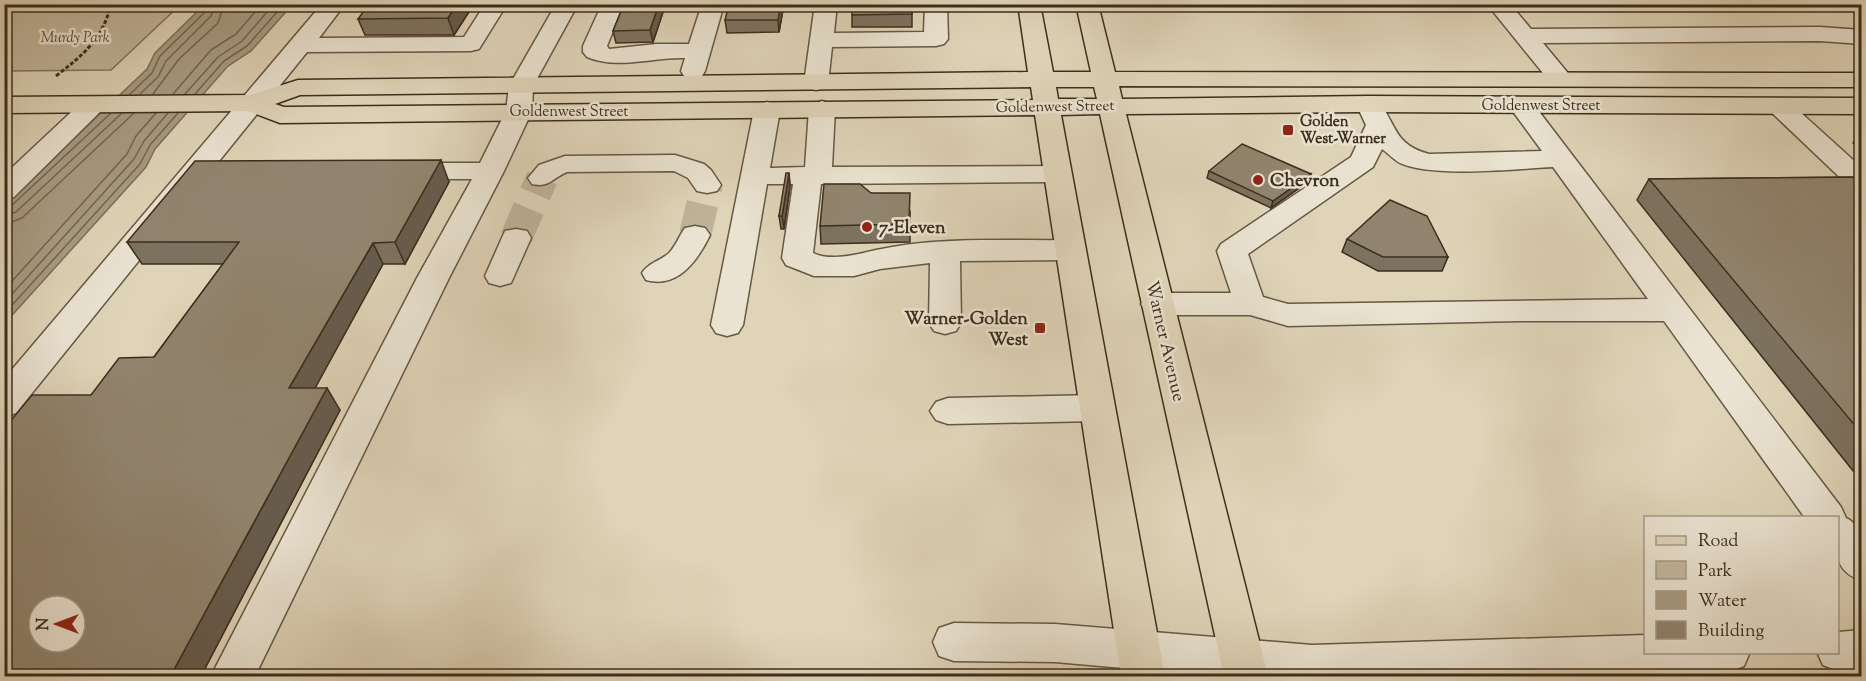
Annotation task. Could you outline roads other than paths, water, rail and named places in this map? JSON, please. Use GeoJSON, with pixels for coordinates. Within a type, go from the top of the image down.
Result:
{"type":"FeatureCollection","features":[{"type":"Feature","properties":{"kind":"main road"},"geometry":{"type":"LineString","coordinates":[[1029,4],[1042,93],[1141,663]]}},
{"type":"Feature","properties":{"kind":"main road","name":"Warner Avenue"},"geometry":{"type":"LineString","coordinates":[[1086,4],[1244,669]]}},
{"type":"Feature","properties":{"kind":"main road","name":"Goldenwest Street"},"geometry":{"type":"LineString","coordinates":[[520,99],[767,110],[822,109],[1042,93],[1450,81],[1560,78],[1862,80]]}},
{"type":"Feature","properties":{"kind":"main road"},"geometry":{"type":"LineString","coordinates":[[1792,80],[1862,92]]}},
{"type":"Feature","properties":{"kind":"main road","name":"Goldenwest Street"},"geometry":{"type":"LineString","coordinates":[[13,105],[252,103],[280,115],[689,85],[816,83],[1042,93]]}},
{"type":"Feature","properties":{"kind":"main road","name":"Goldenwest Street"},"geometry":{"type":"LineString","coordinates":[[1106,92],[1374,114],[1522,106],[1862,106]]}},
{"type":"Feature","properties":{"kind":"lane"},"geometry":{"type":"LineString","coordinates":[[4,404],[334,4]]}},
{"type":"Feature","properties":{"kind":"lane"},"geometry":{"type":"LineString","coordinates":[[300,45],[471,44],[496,4]]}},
{"type":"Feature","properties":{"kind":"lane"},"geometry":{"type":"LineString","coordinates":[[233,676],[432,278],[490,171],[520,99],[567,4]]}},
{"type":"Feature","properties":{"kind":"lane"},"geometry":{"type":"LineString","coordinates":[[613,4],[595,46],[595,52],[601,56],[621,57],[653,51],[699,51]]}},
{"type":"Feature","properties":{"kind":"lane"},"geometry":{"type":"LineString","coordinates":[[689,85],[713,4]]}},
{"type":"Feature","properties":{"kind":"lane"},"geometry":{"type":"LineString","coordinates":[[816,83],[826,4]]}},
{"type":"Feature","properties":{"kind":"lane"},"geometry":{"type":"LineString","coordinates":[[823,40],[936,39],[936,4]]}},
{"type":"Feature","properties":{"kind":"lane"},"geometry":{"type":"LineString","coordinates":[[1498,4],[1560,78]]}},
{"type":"Feature","properties":{"kind":"lane"},"geometry":{"type":"LineString","coordinates":[[1525,36],[1820,34],[1862,37]]}},
{"type":"Feature","properties":{"kind":"lane"},"geometry":{"type":"LineString","coordinates":[[4,191],[93,105]]}},
{"type":"Feature","properties":{"kind":"lane"},"geometry":{"type":"LineString","coordinates":[[1522,106],[1826,516]]}},
{"type":"Feature","properties":{"kind":"lane"},"geometry":{"type":"LineString","coordinates":[[1779,106],[1862,183]]}},
{"type":"Feature","properties":{"kind":"lane"},"geometry":{"type":"LineString","coordinates":[[822,109],[813,176],[797,258],[814,266],[854,266],[878,259],[945,251],[1070,250]]}},
{"type":"Feature","properties":{"kind":"lane"},"geometry":{"type":"LineString","coordinates":[[727,325],[767,110]]}},
{"type":"Feature","properties":{"kind":"lane"},"geometry":{"type":"LineString","coordinates":[[1374,114],[1385,139],[1410,157],[1429,162],[1506,162],[1562,158]]}},
{"type":"Feature","properties":{"kind":"lane"},"geometry":{"type":"LineString","coordinates":[[1250,304],[1232,251],[1363,161],[1374,114]]}},
{"type":"Feature","properties":{"kind":"lane"},"geometry":{"type":"LineString","coordinates":[[542,178],[554,167],[565,164],[675,163],[703,175],[707,185]]}},
{"type":"Feature","properties":{"kind":"lane"},"geometry":{"type":"LineString","coordinates":[[196,171],[231,171]]}},
{"type":"Feature","properties":{"kind":"lane"},"geometry":{"type":"LineString","coordinates":[[368,171],[490,171]]}},
{"type":"Feature","properties":{"kind":"lane"},"geometry":{"type":"LineString","coordinates":[[756,176],[1057,174]]}},
{"type":"Feature","properties":{"kind":"lane"},"geometry":{"type":"LineString","coordinates":[[657,273],[677,264],[685,256],[695,234]]}},
{"type":"Feature","properties":{"kind":"lane"},"geometry":{"type":"LineString","coordinates":[[500,276],[516,238]]}},
{"type":"Feature","properties":{"kind":"lane"},"geometry":{"type":"LineString","coordinates":[[945,251],[945,323]]}},
{"type":"Feature","properties":{"kind":"lane"},"geometry":{"type":"LineString","coordinates":[[1157,304],[1250,304],[1288,315],[1518,310],[1674,310]]}},
{"type":"Feature","properties":{"kind":"lane"},"geometry":{"type":"LineString","coordinates":[[948,411],[1097,408]]}},
{"type":"Feature","properties":{"kind":"lane"},"geometry":{"type":"LineString","coordinates":[[1839,533],[1862,564]]}},
{"type":"Feature","properties":{"kind":"lane"},"geometry":{"type":"LineString","coordinates":[[954,642],[1055,643],[1141,663],[1244,669],[1665,654]]}},
{"type":"Feature","properties":{"kind":"lane"},"geometry":{"type":"LineString","coordinates":[[1839,651],[1862,650]]}},
{"type":"Feature","properties":{"kind":"water"},"geometry":{"type":"Polygon","coordinates":[[[204,5],[292,5],[251,51],[228,66],[155,149],[146,167],[5,323],[5,204],[147,69],[155,53],[204,5]]]}},
{"type":"Feature","properties":{"kind":"tunnel"},"geometry":{"type":"LineString","coordinates":[[516,238],[542,178]]}},
{"type":"Feature","properties":{"kind":"tunnel"},"geometry":{"type":"LineString","coordinates":[[695,235],[707,185]]}},
{"type":"Feature","properties":{"kind":"place","name":"Golden West-Warner"},"geometry":{"type":"Point","coordinates":[1288,130]}},
{"type":"Feature","properties":{"kind":"place","name":"Chevron"},"geometry":{"type":"Point","coordinates":[1258,180]}},
{"type":"Feature","properties":{"kind":"place","name":"7-Eleven"},"geometry":{"type":"Point","coordinates":[867,227]}},
{"type":"Feature","properties":{"kind":"place","name":"Warner-Golden West"},"geometry":{"type":"Point","coordinates":[1040,328]}},
{"type":"Feature","properties":{"kind":"park label","name":"Murdy Park"},"geometry":{"type":"Point","coordinates":[75,37]}}]}
